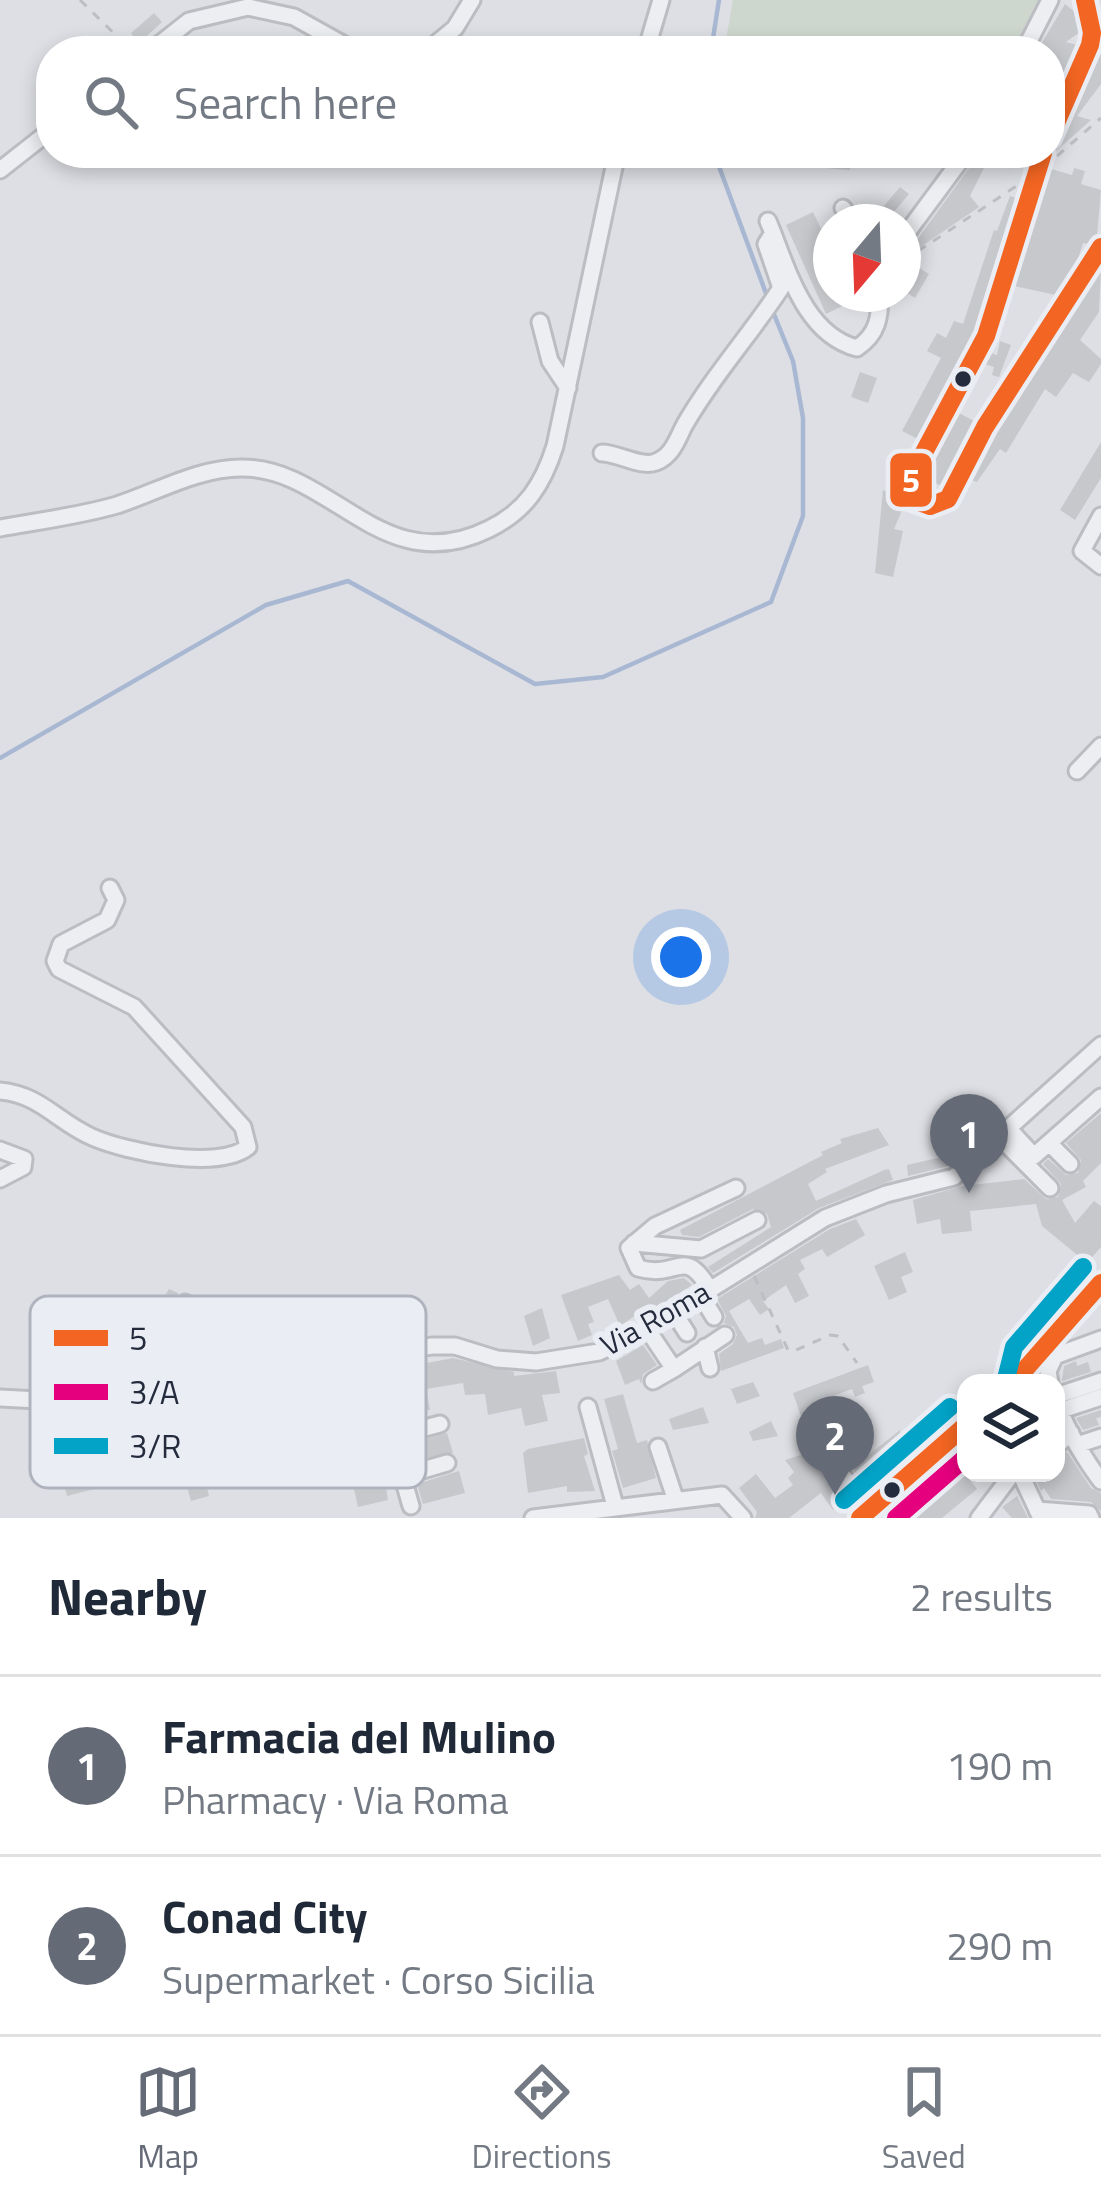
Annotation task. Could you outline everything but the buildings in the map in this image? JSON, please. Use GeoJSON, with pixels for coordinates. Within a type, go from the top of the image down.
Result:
{"type":"FeatureCollection","features":[{"type":"Feature","properties":{"kind":"street"},"geometry":{"type":"LineString","coordinates":[[189,21],[198,0]]}},
{"type":"Feature","properties":{"kind":"street"},"geometry":{"type":"LineString","coordinates":[[446,36],[472,0]]}},
{"type":"Feature","properties":{"kind":"street"},"geometry":{"type":"LineString","coordinates":[[650,36],[661,0]]}},
{"type":"Feature","properties":{"kind":"street"},"geometry":{"type":"LineString","coordinates":[[1032,36],[1050,0]]}},
{"type":"Feature","properties":{"kind":"street"},"geometry":{"type":"LineString","coordinates":[[1065,102],[1090,45],[1085,0]]}},
{"type":"Feature","properties":{"kind":"street"},"geometry":{"type":"LineString","coordinates":[[170,36],[189,21],[248,4],[294,17],[328,36]]}},
{"type":"Feature","properties":{"kind":"street"},"geometry":{"type":"LineString","coordinates":[[0,170],[36,142]]}},
{"type":"Feature","properties":{"kind":"street"},"geometry":{"type":"LineString","coordinates":[[0,528],[90,512],[243,467],[282,476],[389,533],[430,543],[453,542],[490,528],[529,501],[547,469],[614,168]]}},
{"type":"Feature","properties":{"kind":"street"},"geometry":{"type":"LineString","coordinates":[[921,214],[955,168]]}},
{"type":"Feature","properties":{"kind":"street"},"geometry":{"type":"LineString","coordinates":[[1039,168],[993,318],[914,471],[908,491],[911,500],[929,506],[948,499],[995,410],[1101,248]]}},
{"type":"Feature","properties":{"kind":"street"},"geometry":{"type":"LineString","coordinates":[[602,453],[656,463],[672,450],[712,384],[781,288],[766,244],[770,227],[808,310],[836,340],[856,348],[871,336],[880,312]]}},
{"type":"Feature","properties":{"kind":"street"},"geometry":{"type":"LineString","coordinates":[[540,322],[550,361],[568,388]]}},
{"type":"Feature","properties":{"kind":"street"},"geometry":{"type":"LineString","coordinates":[[1101,516],[1082,551],[1101,566]]}},
{"type":"Feature","properties":{"kind":"street"},"geometry":{"type":"LineString","coordinates":[[1077,771],[1101,746]]}},
{"type":"Feature","properties":{"kind":"street"},"geometry":{"type":"LineString","coordinates":[[0,1091],[31,1096],[74,1127],[113,1145],[212,1158],[248,1148],[243,1126],[134,1007],[59,969],[55,961],[61,944],[99,926],[112,913],[116,893],[110,888]]}},
{"type":"Feature","properties":{"kind":"street","name":"Via Roma"},"geometry":{"type":"LineString","coordinates":[[426,1349],[455,1346],[508,1360],[560,1361],[619,1345],[747,1264],[851,1206],[954,1177],[1100,1049]]}},
{"type":"Feature","properties":{"kind":"street"},"geometry":{"type":"LineString","coordinates":[[971,1163],[1022,1152],[1034,1156],[1101,1097]]}},
{"type":"Feature","properties":{"kind":"street"},"geometry":{"type":"LineString","coordinates":[[1004,1132],[1050,1189]]}},
{"type":"Feature","properties":{"kind":"street"},"geometry":{"type":"LineString","coordinates":[[1049,1143],[1070,1164]]}},
{"type":"Feature","properties":{"kind":"street"},"geometry":{"type":"LineString","coordinates":[[0,1150],[24,1159],[22,1167],[0,1179]]}},
{"type":"Feature","properties":{"kind":"street"},"geometry":{"type":"LineString","coordinates":[[714,1317],[697,1267],[689,1264],[660,1273],[638,1268],[628,1253],[655,1226],[736,1188]]}},
{"type":"Feature","properties":{"kind":"street"},"geometry":{"type":"LineString","coordinates":[[634,1243],[700,1249],[758,1220]]}},
{"type":"Feature","properties":{"kind":"street"},"geometry":{"type":"LineString","coordinates":[[1044,1372],[1101,1283]]}},
{"type":"Feature","properties":{"kind":"street"},"geometry":{"type":"LineString","coordinates":[[673,1312],[687,1333]]}},
{"type":"Feature","properties":{"kind":"street"},"geometry":{"type":"LineString","coordinates":[[647,1329],[674,1369]]}},
{"type":"Feature","properties":{"kind":"street"},"geometry":{"type":"LineString","coordinates":[[653,1381],[725,1335]]}},
{"type":"Feature","properties":{"kind":"street"},"geometry":{"type":"LineString","coordinates":[[1044,1372],[1055,1356],[1101,1339]]}},
{"type":"Feature","properties":{"kind":"street"},"geometry":{"type":"LineString","coordinates":[[705,1347],[710,1368]]}},
{"type":"Feature","properties":{"kind":"street"},"geometry":{"type":"LineString","coordinates":[[1065,1406],[1101,1381]]}},
{"type":"Feature","properties":{"kind":"street"},"geometry":{"type":"LineString","coordinates":[[1065,1407],[1101,1396]]}},
{"type":"Feature","properties":{"kind":"street","name":"Via Roma"},"geometry":{"type":"LineString","coordinates":[[0,1398],[30,1400]]}},
{"type":"Feature","properties":{"kind":"street"},"geometry":{"type":"LineString","coordinates":[[588,1407],[615,1506]]}},
{"type":"Feature","properties":{"kind":"street"},"geometry":{"type":"LineString","coordinates":[[1065,1419],[1101,1481]]}},
{"type":"Feature","properties":{"kind":"street"},"geometry":{"type":"LineString","coordinates":[[426,1428],[440,1424]]}},
{"type":"Feature","properties":{"kind":"street"},"geometry":{"type":"LineString","coordinates":[[1065,1442],[1101,1436]]}},
{"type":"Feature","properties":{"kind":"street"},"geometry":{"type":"LineString","coordinates":[[821,1447],[864,1514],[957,1437]]}},
{"type":"Feature","properties":{"kind":"street"},"geometry":{"type":"LineString","coordinates":[[658,1448],[675,1498]]}},
{"type":"Feature","properties":{"kind":"street"},"geometry":{"type":"LineString","coordinates":[[426,1469],[447,1463]]}},
{"type":"Feature","properties":{"kind":"street"},"geometry":{"type":"LineString","coordinates":[[980,1518],[1009,1482]]}},
{"type":"Feature","properties":{"kind":"street"},"geometry":{"type":"LineString","coordinates":[[1021,1482],[1039,1514],[1089,1514],[1091,1518]]}},
{"type":"Feature","properties":{"kind":"street"},"geometry":{"type":"LineString","coordinates":[[406,1488],[411,1506]]}},
{"type":"Feature","properties":{"kind":"street"},"geometry":{"type":"LineString","coordinates":[[533,1518],[722,1495],[735,1515]]}},
{"type":"Feature","properties":{"kind":"path"},"geometry":{"type":"LineString","coordinates":[[80,0],[117,36]]}},
{"type":"Feature","properties":{"kind":"path"},"geometry":{"type":"LineString","coordinates":[[1065,150],[1101,118]]}},
{"type":"Feature","properties":{"kind":"path"},"geometry":{"type":"LineString","coordinates":[[921,249],[1037,168]]}},
{"type":"Feature","properties":{"kind":"path"},"geometry":{"type":"LineString","coordinates":[[747,1264],[788,1350],[838,1336],[857,1363]]}},
{"type":"Feature","properties":{"kind":"shaded area"},"geometry":{"type":"Polygon","coordinates":[[[733,0],[1042,0],[1025,36],[727,36],[733,0]]]}},
{"type":"Feature","properties":{"kind":"waterway"},"geometry":{"type":"LineString","coordinates":[[713,36],[719,0]]}},
{"type":"Feature","properties":{"kind":"waterway"},"geometry":{"type":"LineString","coordinates":[[720,168],[767,296]]}},
{"type":"Feature","properties":{"kind":"waterway"},"geometry":{"type":"LineString","coordinates":[[0,758],[266,605],[348,581],[535,684],[603,677],[771,602],[803,516],[803,418],[793,361],[771,307]]}},
{"type":"Feature","properties":{"kind":"transit line","name":"5"},"geometry":{"type":"LineString","coordinates":[[1065,102],[1090,45],[1085,0]]}},
{"type":"Feature","properties":{"kind":"transit line","name":"5"},"geometry":{"type":"LineString","coordinates":[[1038,168],[986,336],[914,471],[908,491],[911,499],[930,506],[948,499],[985,427],[1101,247]]}},
{"type":"Feature","properties":{"kind":"transit line","name":"3/R"},"geometry":{"type":"LineString","coordinates":[[1007,1374],[1014,1347],[1083,1267]]}},
{"type":"Feature","properties":{"kind":"transit line","name":"5"},"geometry":{"type":"LineString","coordinates":[[1021,1374],[1101,1283]]}},
{"type":"Feature","properties":{"kind":"transit line","name":"3/R"},"geometry":{"type":"LineString","coordinates":[[844,1500],[950,1407]]}},
{"type":"Feature","properties":{"kind":"transit line","name":"5"},"geometry":{"type":"LineString","coordinates":[[860,1518],[957,1433]]}},
{"type":"Feature","properties":{"kind":"transit line","name":"3/A"},"geometry":{"type":"LineString","coordinates":[[896,1518],[957,1465]]}},
{"type":"Feature","properties":{"kind":"place","name":"Farmacia del Mulino"},"geometry":{"type":"Point","coordinates":[969,1193]}},
{"type":"Feature","properties":{"kind":"place","name":"Conad City"},"geometry":{"type":"Point","coordinates":[835,1495]}}]}
